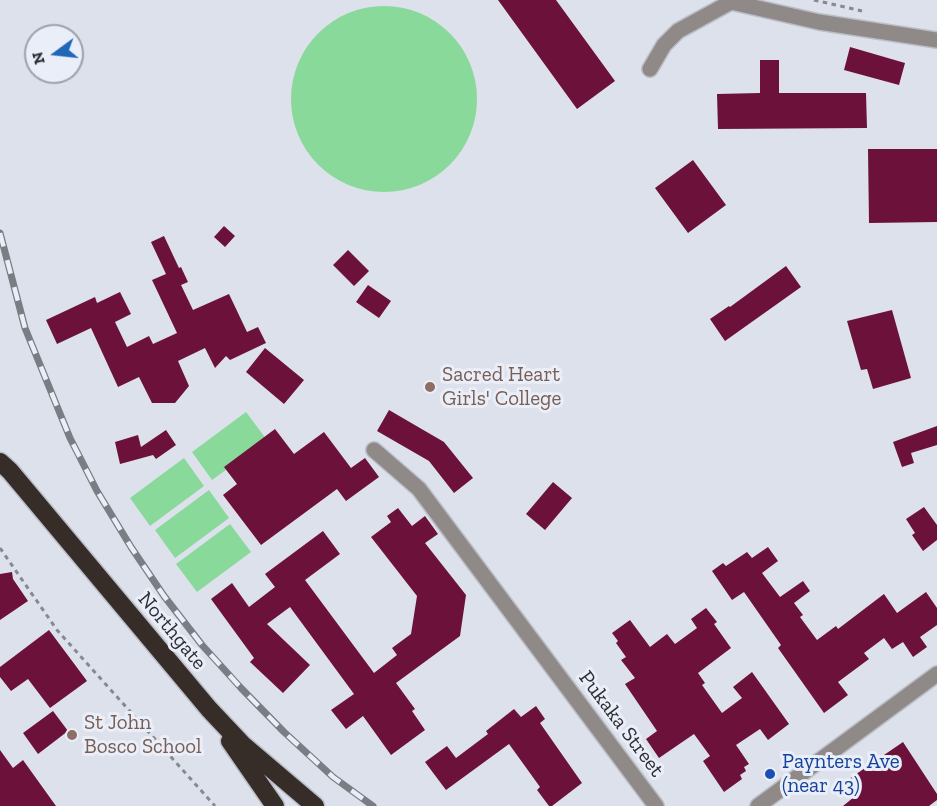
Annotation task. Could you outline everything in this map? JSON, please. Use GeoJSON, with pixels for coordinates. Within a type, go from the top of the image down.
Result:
{"type":"FeatureCollection","features":[{"type":"Feature","properties":{"kind":"highway","name":"Northgate"},"geometry":{"type":"LineString","coordinates":[[0,448],[5,466],[209,709],[242,744],[315,806]]}},
{"type":"Feature","properties":{"kind":"highway"},"geometry":{"type":"LineString","coordinates":[[209,709],[276,806]]}},
{"type":"Feature","properties":{"kind":"street"},"geometry":{"type":"LineString","coordinates":[[650,69],[664,45],[678,31],[731,2],[819,22],[937,40]]}},
{"type":"Feature","properties":{"kind":"street","name":"Pukaka Street"},"geometry":{"type":"LineString","coordinates":[[374,450],[419,489],[656,806]]}},
{"type":"Feature","properties":{"kind":"street"},"geometry":{"type":"LineString","coordinates":[[758,806],[937,674]]}},
{"type":"Feature","properties":{"kind":"path"},"geometry":{"type":"LineString","coordinates":[[0,548],[57,630],[215,806]]}},
{"type":"Feature","properties":{"kind":"green space"},"geometry":{"type":"Polygon","coordinates":[[[384,6],[420,13],[436,21],[450,33],[462,47],[470,63],[477,99],[470,135],[462,151],[450,165],[436,177],[420,185],[384,192],[348,185],[332,177],[318,165],[306,151],[298,135],[291,99],[298,63],[306,47],[318,33],[332,21],[348,13],[384,6]]]}},
{"type":"Feature","properties":{"kind":"green space"},"geometry":{"type":"Polygon","coordinates":[[[246,412],[267,440],[212,480],[192,452],[246,412]]]}},
{"type":"Feature","properties":{"kind":"green space"},"geometry":{"type":"Polygon","coordinates":[[[184,458],[204,486],[150,526],[130,498],[184,458]]]}},
{"type":"Feature","properties":{"kind":"green space"},"geometry":{"type":"Polygon","coordinates":[[[209,490],[229,518],[175,558],[155,530],[209,490]]]}},
{"type":"Feature","properties":{"kind":"green space"},"geometry":{"type":"Polygon","coordinates":[[[230,524],[251,552],[197,592],[176,564],[230,524]]]}},
{"type":"Feature","properties":{"kind":"building"},"geometry":{"type":"Polygon","coordinates":[[[498,0],[556,0],[615,81],[577,109],[498,0]]]}},
{"type":"Feature","properties":{"kind":"building"},"geometry":{"type":"Polygon","coordinates":[[[850,47],[905,63],[899,85],[844,70],[850,47]]]}},
{"type":"Feature","properties":{"kind":"building"},"geometry":{"type":"Polygon","coordinates":[[[760,60],[779,60],[779,93],[866,93],[867,128],[718,129],[717,94],[760,93],[760,60]]]}},
{"type":"Feature","properties":{"kind":"building"},"geometry":{"type":"Polygon","coordinates":[[[868,149],[937,149],[937,222],[869,223],[868,149]]]}},
{"type":"Feature","properties":{"kind":"building"},"geometry":{"type":"Polygon","coordinates":[[[693,160],[726,205],[688,233],[655,188],[693,160]]]}},
{"type":"Feature","properties":{"kind":"building"},"geometry":{"type":"Polygon","coordinates":[[[224,226],[235,236],[225,247],[214,237],[224,226]]]}},
{"type":"Feature","properties":{"kind":"building"},"geometry":{"type":"Polygon","coordinates":[[[164,236],[188,282],[181,285],[193,310],[229,294],[247,332],[258,327],[266,343],[230,360],[226,356],[215,368],[205,348],[178,361],[189,386],[175,403],[152,403],[139,377],[118,387],[91,328],[57,344],[46,320],[95,297],[97,303],[120,292],[131,314],[115,322],[127,347],[149,336],[153,344],[177,333],[152,280],[166,274],[151,242],[164,236]]]}},
{"type":"Feature","properties":{"kind":"building"},"geometry":{"type":"Polygon","coordinates":[[[348,250],[369,271],[354,286],[333,265],[348,250]]]}},
{"type":"Feature","properties":{"kind":"building"},"geometry":{"type":"Polygon","coordinates":[[[786,266],[801,287],[725,341],[710,319],[786,266]]]}},
{"type":"Feature","properties":{"kind":"building"},"geometry":{"type":"Polygon","coordinates":[[[368,285],[391,301],[379,318],[356,302],[368,285]]]}},
{"type":"Feature","properties":{"kind":"building"},"geometry":{"type":"Polygon","coordinates":[[[892,310],[911,378],[873,389],[867,369],[861,370],[847,321],[892,310]]]}},
{"type":"Feature","properties":{"kind":"building"},"geometry":{"type":"Polygon","coordinates":[[[265,348],[304,380],[284,404],[246,372],[265,348]]]}},
{"type":"Feature","properties":{"kind":"building"},"geometry":{"type":"Polygon","coordinates":[[[389,410],[444,442],[473,478],[454,493],[429,461],[377,431],[389,410]]]}},
{"type":"Feature","properties":{"kind":"building"},"geometry":{"type":"Polygon","coordinates":[[[937,426],[937,445],[911,453],[914,463],[902,467],[893,442],[937,426]]]}},
{"type":"Feature","properties":{"kind":"building"},"geometry":{"type":"Polygon","coordinates":[[[275,429],[294,454],[324,432],[351,468],[365,458],[379,477],[346,501],[337,489],[261,545],[223,495],[237,484],[224,467],[275,429]]]}},
{"type":"Feature","properties":{"kind":"building"},"geometry":{"type":"Polygon","coordinates":[[[166,430],[176,445],[156,459],[153,455],[120,464],[115,442],[138,435],[141,447],[166,430]]]}},
{"type":"Feature","properties":{"kind":"building"},"geometry":{"type":"Polygon","coordinates":[[[553,482],[572,498],[545,530],[526,514],[553,482]]]}},
{"type":"Feature","properties":{"kind":"building"},"geometry":{"type":"Polygon","coordinates":[[[924,507],[937,525],[937,540],[923,551],[912,535],[915,533],[906,519],[924,507]]]}},
{"type":"Feature","properties":{"kind":"building"},"geometry":{"type":"Polygon","coordinates":[[[398,508],[412,526],[425,516],[438,534],[425,543],[466,595],[460,636],[396,683],[415,709],[412,711],[425,730],[391,755],[363,716],[346,729],[331,710],[354,694],[290,607],[267,624],[310,665],[283,693],[250,662],[254,658],[211,599],[232,583],[249,607],[275,587],[265,574],[323,531],[340,554],[305,580],[374,673],[397,655],[392,648],[411,634],[417,596],[371,537],[391,522],[387,516],[398,508]]]}},
{"type":"Feature","properties":{"kind":"building"},"geometry":{"type":"Polygon","coordinates":[[[768,547],[778,561],[762,573],[780,597],[803,581],[810,591],[794,603],[803,615],[800,617],[817,640],[836,626],[838,629],[884,594],[897,613],[926,592],[937,608],[937,625],[920,637],[927,647],[913,657],[903,642],[892,649],[884,638],[864,653],[869,659],[838,682],[848,695],[824,713],[778,648],[781,645],[744,592],[732,600],[712,571],[723,563],[726,566],[747,552],[752,558],[768,547]]]}},
{"type":"Feature","properties":{"kind":"building"},"geometry":{"type":"Polygon","coordinates":[[[12,572],[13,579],[28,601],[0,620],[0,574],[12,572]]]}},
{"type":"Feature","properties":{"kind":"building"},"geometry":{"type":"Polygon","coordinates":[[[706,608],[717,622],[714,624],[731,648],[698,673],[705,683],[702,685],[722,713],[742,698],[733,687],[752,672],[789,724],[768,740],[760,729],[736,745],[749,764],[744,767],[746,771],[740,775],[742,779],[724,792],[703,761],[710,756],[694,734],[659,758],[646,739],[657,731],[625,684],[635,678],[621,660],[626,657],[612,633],[630,620],[650,647],[667,634],[675,644],[697,628],[691,619],[706,608]]]}},
{"type":"Feature","properties":{"kind":"building"},"geometry":{"type":"Polygon","coordinates":[[[49,630],[87,681],[50,708],[28,679],[11,691],[0,677],[0,667],[49,630]]]}},
{"type":"Feature","properties":{"kind":"building"},"geometry":{"type":"Polygon","coordinates":[[[536,706],[545,719],[540,723],[582,783],[552,806],[549,806],[537,790],[540,787],[509,744],[446,790],[425,762],[447,746],[456,758],[488,734],[486,731],[514,709],[521,717],[536,706]]]}},
{"type":"Feature","properties":{"kind":"building"},"geometry":{"type":"Polygon","coordinates":[[[53,711],[68,731],[38,754],[23,733],[53,711]]]}},
{"type":"Feature","properties":{"kind":"building"},"geometry":{"type":"Polygon","coordinates":[[[903,742],[937,794],[937,800],[929,806],[843,806],[859,793],[849,779],[903,742]]]}},
{"type":"Feature","properties":{"kind":"building"},"geometry":{"type":"Polygon","coordinates":[[[0,750],[13,768],[23,760],[56,806],[0,806],[0,750]]]}},
{"type":"Feature","properties":{"kind":"railway"},"geometry":{"type":"LineString","coordinates":[[0,233],[25,328],[70,438],[97,491],[131,547],[164,596],[202,645],[241,688],[333,777],[373,806]]}},
{"type":"Feature","properties":{"kind":"place","name":"Sacred Heart Girls' College"},"geometry":{"type":"Point","coordinates":[430,387]}},
{"type":"Feature","properties":{"kind":"place","name":"St John Bosco School"},"geometry":{"type":"Point","coordinates":[72,735]}},
{"type":"Feature","properties":{"kind":"place","name":"Paynters Ave (near 43)"},"geometry":{"type":"Point","coordinates":[770,774]}}]}
